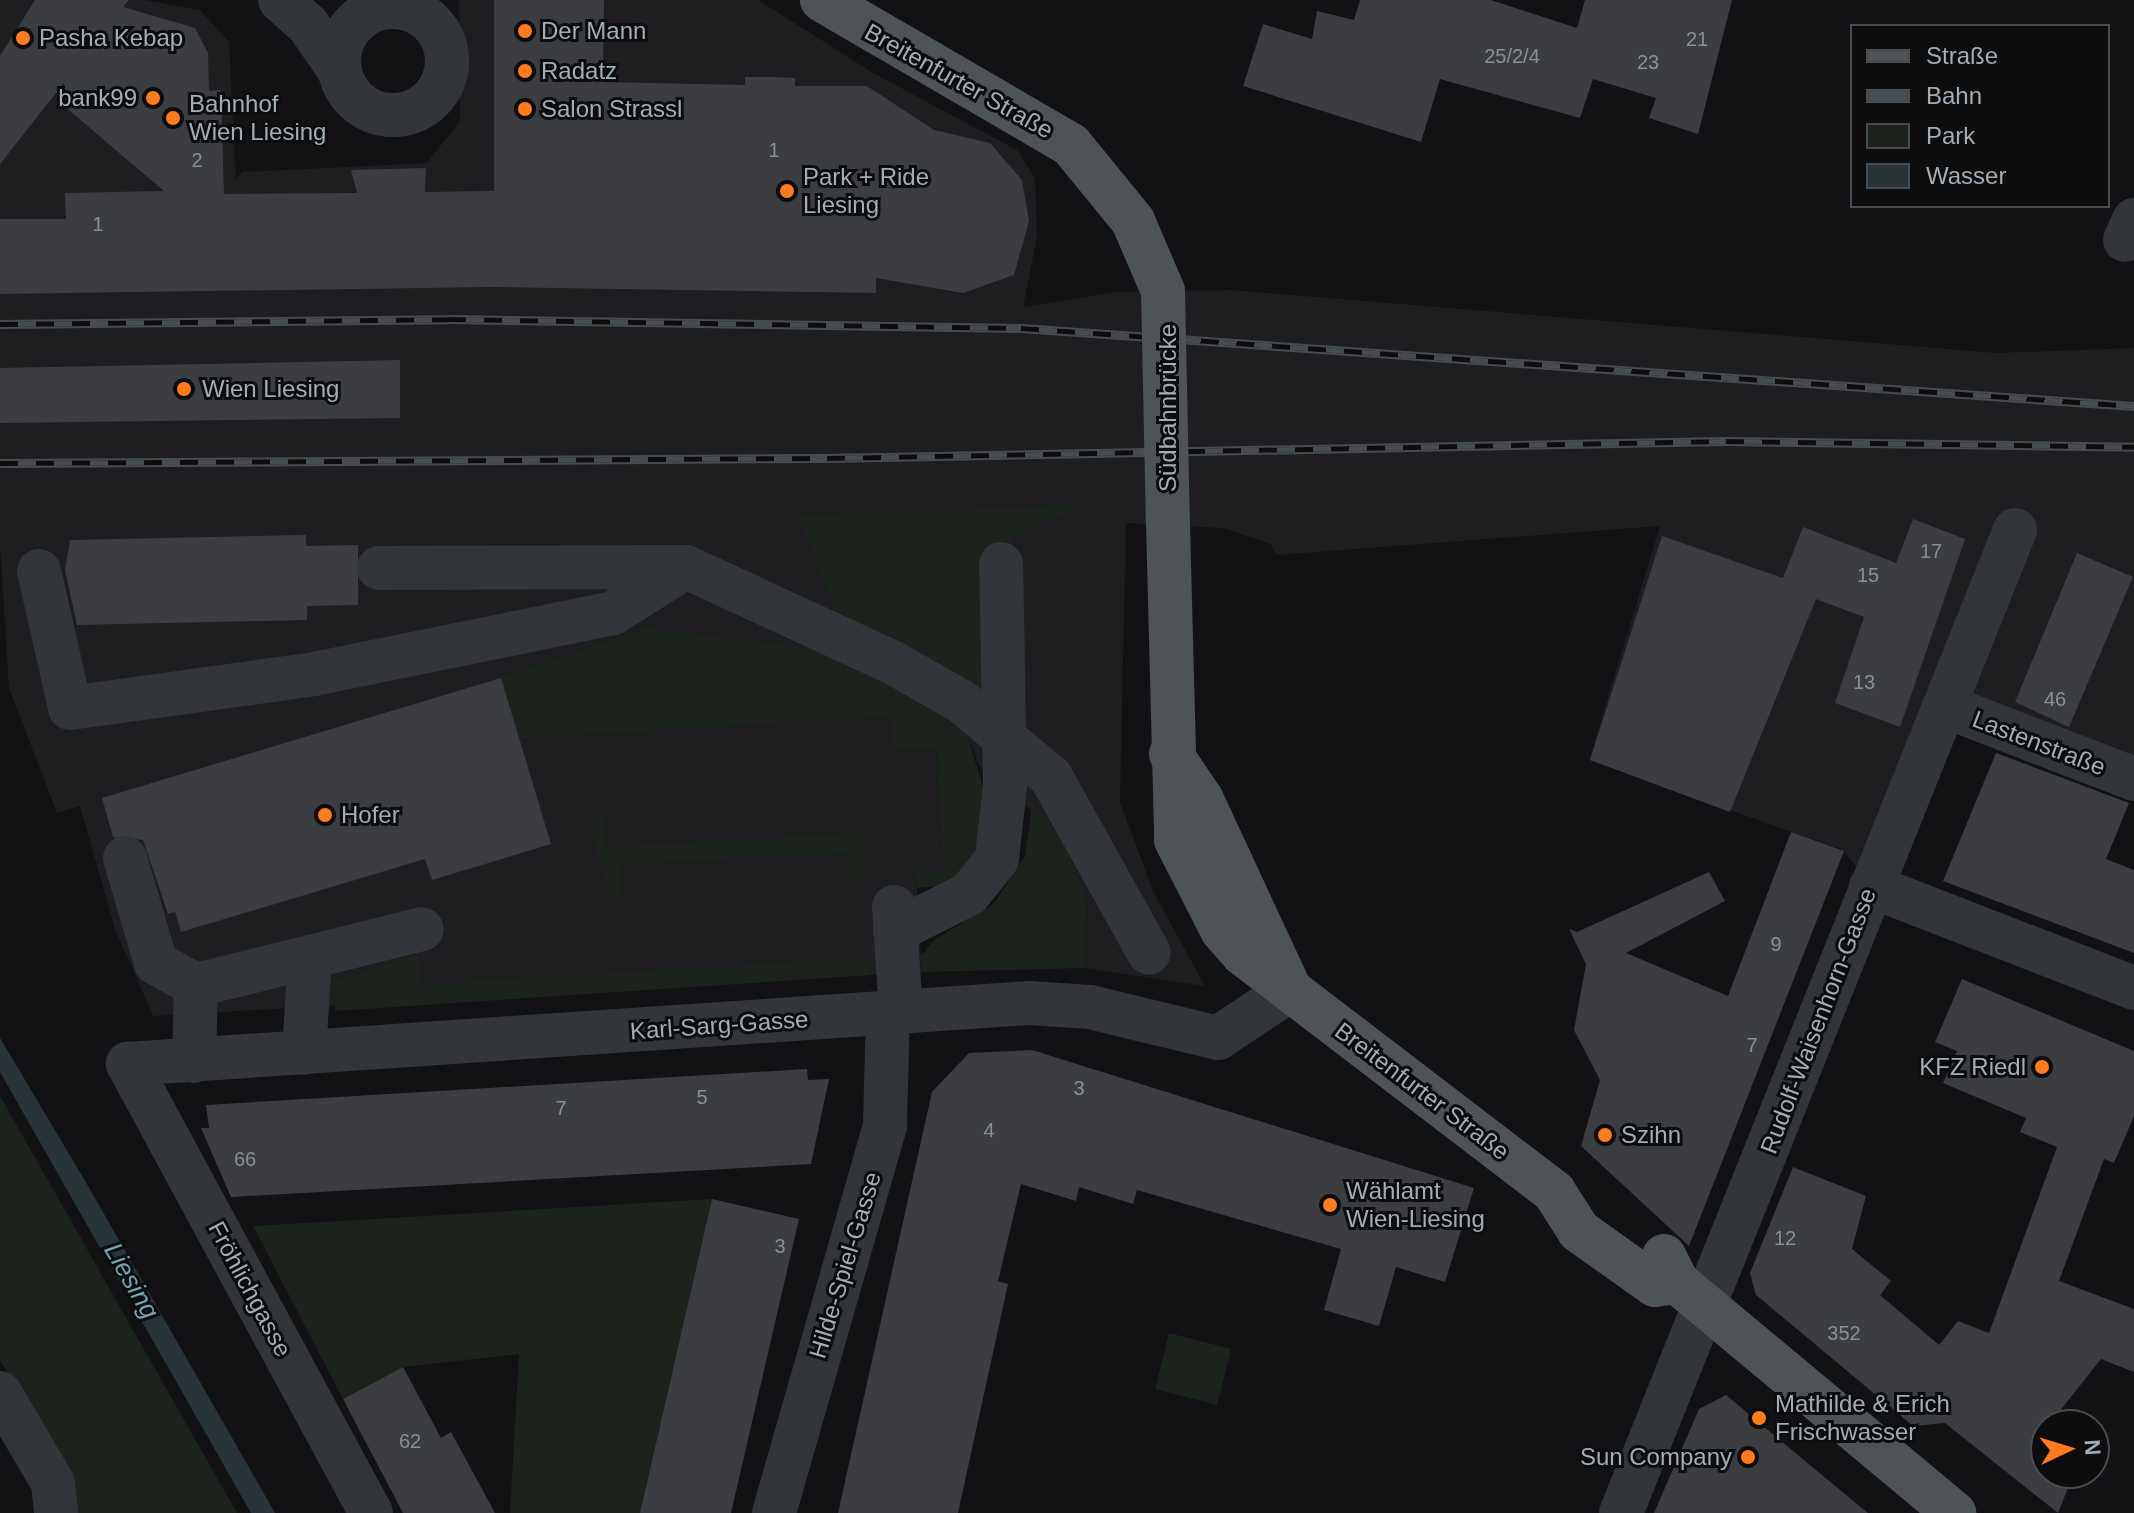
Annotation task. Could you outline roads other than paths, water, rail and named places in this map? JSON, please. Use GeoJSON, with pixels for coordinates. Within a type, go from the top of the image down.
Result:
{"type":"FeatureCollection","features":[{"type":"Feature","properties":{"kind":"main road","name":"Breitenfurter Straße"},"geometry":{"type":"LineString","coordinates":[[822,0],[1071,145],[1133,221],[1163,291]]}},
{"type":"Feature","properties":{"kind":"main road","name":"Südbahnbrücke"},"geometry":{"type":"LineString","coordinates":[[1163,291],[1168,524]]}},
{"type":"Feature","properties":{"kind":"main road","name":"Breitenfurter Straße"},"geometry":{"type":"LineString","coordinates":[[1168,524],[1171,754],[1202,800],[1290,990],[1554,1192],[1579,1231],[1655,1285],[1691,1294],[1954,1513]]}},
{"type":"Feature","properties":{"kind":"street"},"geometry":{"type":"LineString","coordinates":[[280,0],[345,40]]}},
{"type":"Feature","properties":{"kind":"street"},"geometry":{"type":"LineString","coordinates":[[387,7],[428,10],[442,39],[445,74],[416,109],[374,111],[348,92],[345,40],[387,7]]}},
{"type":"Feature","properties":{"kind":"street","name":"Rudolf-Waisenhorn-Gasse"},"geometry":{"type":"LineString","coordinates":[[1621,1513],[1691,1294],[1871,886],[2015,530]]}},
{"type":"Feature","properties":{"kind":"street"},"geometry":{"type":"LineString","coordinates":[[1001,564],[1002,732]]}},
{"type":"Feature","properties":{"kind":"street"},"geometry":{"type":"LineString","coordinates":[[39,571],[70,708],[314,674],[613,613],[686,567]]}},
{"type":"Feature","properties":{"kind":"street"},"geometry":{"type":"LineString","coordinates":[[379,568],[686,567],[892,662],[1002,732],[1051,777],[1149,953]]}},
{"type":"Feature","properties":{"kind":"street","name":"Lastenstraße"},"geometry":{"type":"LineString","coordinates":[[1945,706],[2134,779]]}},
{"type":"Feature","properties":{"kind":"street","name":"Hilde-Spiel-Gasse"},"geometry":{"type":"LineString","coordinates":[[774,1513],[885,1125],[895,1012],[894,919],[969,894],[997,859],[1002,732]]}},
{"type":"Feature","properties":{"kind":"street"},"geometry":{"type":"LineString","coordinates":[[125,858],[156,963],[196,985],[422,929]]}},
{"type":"Feature","properties":{"kind":"street"},"geometry":{"type":"LineString","coordinates":[[1871,886],[2134,988]]}},
{"type":"Feature","properties":{"kind":"street"},"geometry":{"type":"LineString","coordinates":[[304,1053],[310,957]]}},
{"type":"Feature","properties":{"kind":"street"},"geometry":{"type":"LineString","coordinates":[[194,1061],[196,985]]}},
{"type":"Feature","properties":{"kind":"street","name":"Karl-Sarg-Gasse"},"geometry":{"type":"LineString","coordinates":[[128,1064],[1061,1003],[1218,1038],[1290,990]]}},
{"type":"Feature","properties":{"kind":"street","name":"Fröhlichgasse"},"geometry":{"type":"LineString","coordinates":[[128,1064],[371,1513]]}},
{"type":"Feature","properties":{"kind":"street"},"geometry":{"type":"LineString","coordinates":[[0,1393],[53,1483],[56,1513]]}},
{"type":"Feature","properties":{"kind":"water","name":"Liesing"},"geometry":{"type":"Polygon","coordinates":[[[0,1038],[275,1513],[251,1513],[0,1072],[0,1038]]]}},
{"type":"Feature","properties":{"kind":"railway"},"geometry":{"type":"LineString","coordinates":[[0,324],[448,319],[1021,328],[2134,406]]}},
{"type":"Feature","properties":{"kind":"railway"},"geometry":{"type":"LineString","coordinates":[[0,463],[827,458],[1726,441],[2134,447]]}},
{"type":"Feature","properties":{"kind":"place","name":"Der Mann"},"geometry":{"type":"Point","coordinates":[525,31]}},
{"type":"Feature","properties":{"kind":"place","name":"Pasha Kebap"},"geometry":{"type":"Point","coordinates":[23,38]}},
{"type":"Feature","properties":{"kind":"place","name":"Radatz"},"geometry":{"type":"Point","coordinates":[525,71]}},
{"type":"Feature","properties":{"kind":"place","name":"bank99"},"geometry":{"type":"Point","coordinates":[153,98]}},
{"type":"Feature","properties":{"kind":"place","name":"Salon Strassl"},"geometry":{"type":"Point","coordinates":[525,109]}},
{"type":"Feature","properties":{"kind":"place","name":"Bahnhof Wien Liesing"},"geometry":{"type":"Point","coordinates":[173,118]}},
{"type":"Feature","properties":{"kind":"place","name":"Park + Ride Liesing"},"geometry":{"type":"Point","coordinates":[787,191]}},
{"type":"Feature","properties":{"kind":"place","name":"Wien Liesing"},"geometry":{"type":"Point","coordinates":[184,389]}},
{"type":"Feature","properties":{"kind":"place","name":"Hofer"},"geometry":{"type":"Point","coordinates":[325,815]}},
{"type":"Feature","properties":{"kind":"place","name":"KFZ Riedl"},"geometry":{"type":"Point","coordinates":[2042,1067]}},
{"type":"Feature","properties":{"kind":"place","name":"Szihn"},"geometry":{"type":"Point","coordinates":[1605,1135]}},
{"type":"Feature","properties":{"kind":"place","name":"Wählamt Wien-Liesing"},"geometry":{"type":"Point","coordinates":[1330,1205]}},
{"type":"Feature","properties":{"kind":"place","name":"Mathilde & Erich Frischwasser"},"geometry":{"type":"Point","coordinates":[1759,1418]}},
{"type":"Feature","properties":{"kind":"place","name":"Sun Company"},"geometry":{"type":"Point","coordinates":[1748,1457]}}]}
